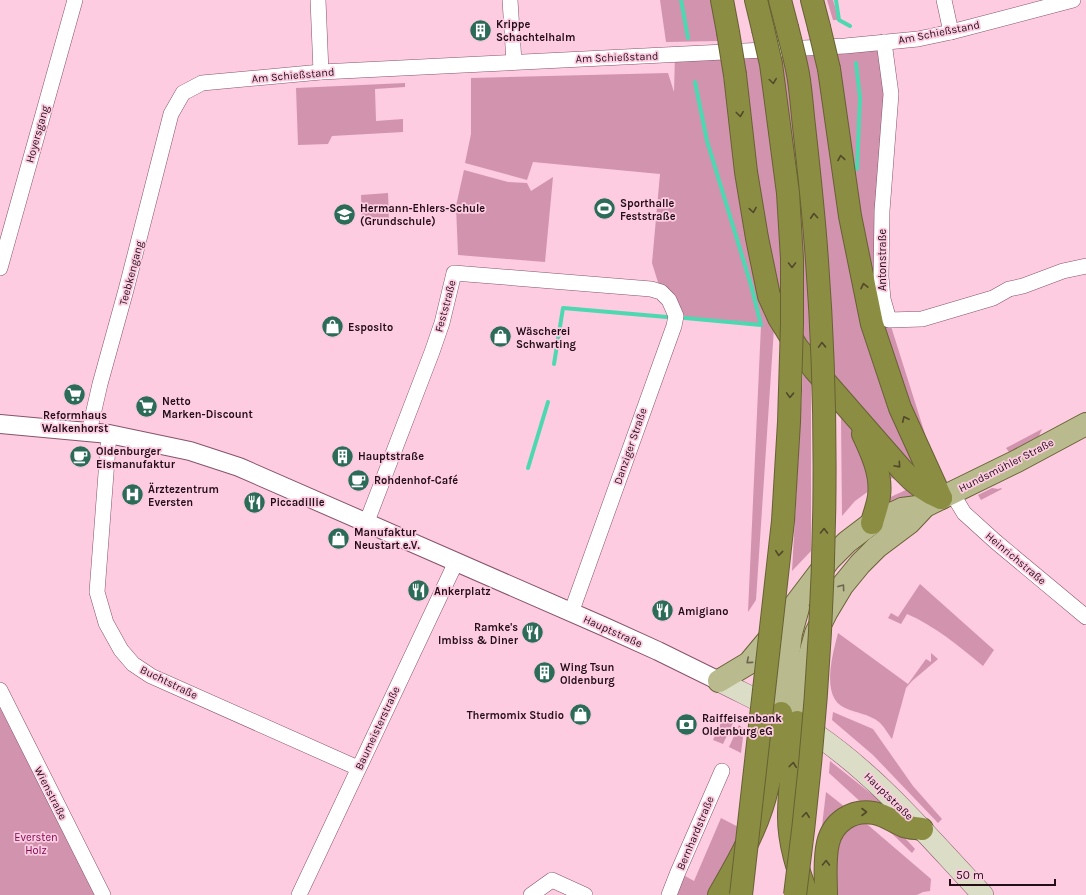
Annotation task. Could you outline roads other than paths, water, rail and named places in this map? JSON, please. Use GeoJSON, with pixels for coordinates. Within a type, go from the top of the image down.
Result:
{"type":"FeatureCollection","features":[{"type":"Feature","properties":{"kind":"highway"},"geometry":{"type":"LineString","coordinates":[[722,0],[735,75],[746,172],[757,238],[769,296],[779,318],[797,347],[814,369],[912,481],[940,499]]}},
{"type":"Feature","properties":{"kind":"highway"},"geometry":{"type":"LineString","coordinates":[[741,895],[783,521],[789,422],[792,324],[792,260],[788,193],[771,64],[756,0]]}},
{"type":"Feature","properties":{"kind":"highway"},"geometry":{"type":"LineString","coordinates":[[780,0],[798,74],[812,196],[821,317],[826,441],[822,604],[817,691],[805,819],[795,895]]}},
{"type":"Feature","properties":{"kind":"highway"},"geometry":{"type":"LineString","coordinates":[[812,0],[829,69],[850,216],[872,324],[900,408],[940,499]]}},
{"type":"Feature","properties":{"kind":"highway"},"geometry":{"type":"LineString","coordinates":[[853,415],[868,444],[880,482],[879,497],[872,523]]}},
{"type":"Feature","properties":{"kind":"highway"},"geometry":{"type":"LineString","coordinates":[[719,895],[743,850],[762,806],[771,771],[789,717]]}},
{"type":"Feature","properties":{"kind":"highway"},"geometry":{"type":"LineString","coordinates":[[789,717],[791,777],[789,818],[793,849],[807,895]]}},
{"type":"Feature","properties":{"kind":"highway"},"geometry":{"type":"LineString","coordinates":[[826,895],[826,859],[828,843],[833,832],[847,816],[862,812],[874,813],[906,827],[922,829]]}},
{"type":"Feature","properties":{"kind":"main road","name":"Hundsmühler Straße"},"geometry":{"type":"LineString","coordinates":[[789,717],[804,676],[816,633],[834,597],[860,564],[877,547],[940,499],[1017,461],[1086,424]]}},
{"type":"Feature","properties":{"kind":"main road","name":"Hundsmühler Straße"},"geometry":{"type":"LineString","coordinates":[[719,681],[749,663],[829,560],[847,542],[872,523],[902,509],[940,499]]}},
{"type":"Feature","properties":{"kind":"main road","name":"Hundsmühler Straße"},"geometry":{"type":"LineString","coordinates":[[789,717],[791,633],[800,599]]}},
{"type":"Feature","properties":{"kind":"main road","name":"Hauptstraße"},"geometry":{"type":"LineString","coordinates":[[719,681],[789,717],[832,745],[888,794],[983,895]]}},
{"type":"Feature","properties":{"kind":"street","name":"Hoyersgang"},"geometry":{"type":"LineString","coordinates":[[0,268],[75,0]]}},
{"type":"Feature","properties":{"kind":"street"},"geometry":{"type":"LineString","coordinates":[[318,0],[321,72]]}},
{"type":"Feature","properties":{"kind":"street"},"geometry":{"type":"LineString","coordinates":[[510,0],[514,62]]}},
{"type":"Feature","properties":{"kind":"street"},"geometry":{"type":"LineString","coordinates":[[944,0],[951,32]]}},
{"type":"Feature","properties":{"kind":"street","name":"Am Schießstand"},"geometry":{"type":"LineString","coordinates":[[172,114],[183,93],[202,83],[321,72],[845,46],[918,39],[951,32],[1073,0]]}},
{"type":"Feature","properties":{"kind":"street","name":"Antonstraße"},"geometry":{"type":"LineString","coordinates":[[884,42],[891,94],[882,211],[881,277],[883,298],[889,320],[922,319],[993,298],[1009,289],[1023,286],[1063,271],[1086,266]]}},
{"type":"Feature","properties":{"kind":"street","name":"Teebkengang"},"geometry":{"type":"LineString","coordinates":[[89,432],[100,384],[172,114]]}},
{"type":"Feature","properties":{"kind":"street","name":"Feststraße"},"geometry":{"type":"LineString","coordinates":[[366,524],[432,352],[442,323],[454,273],[656,291]]}},
{"type":"Feature","properties":{"kind":"street","name":"Danziger Straße"},"geometry":{"type":"LineString","coordinates":[[572,613],[640,418],[674,326],[676,316],[669,300],[656,291]]}},
{"type":"Feature","properties":{"kind":"street","name":"Hauptstraße"},"geometry":{"type":"LineString","coordinates":[[0,424],[109,434],[176,448],[207,456],[239,467],[366,524],[572,613],[684,663],[719,681]]}},
{"type":"Feature","properties":{"kind":"street","name":"Buchtstraße"},"geometry":{"type":"LineString","coordinates":[[109,434],[97,592],[106,623],[121,650],[133,664],[151,676],[358,768]]}},
{"type":"Feature","properties":{"kind":"street","name":"Heinrichstraße"},"geometry":{"type":"LineString","coordinates":[[940,499],[964,513],[996,542],[1086,617]]}},
{"type":"Feature","properties":{"kind":"street","name":"Baumeisterstraße"},"geometry":{"type":"LineString","coordinates":[[299,895],[456,562]]}},
{"type":"Feature","properties":{"kind":"street","name":"Wienstraße"},"geometry":{"type":"LineString","coordinates":[[0,690],[103,895]]}},
{"type":"Feature","properties":{"kind":"street","name":"Bernhardstraße"},"geometry":{"type":"LineString","coordinates":[[669,895],[722,771]]}},
{"type":"Feature","properties":{"kind":"street"},"geometry":{"type":"LineString","coordinates":[[531,895],[552,880],[585,895]]}},
{"type":"Feature","properties":{"kind":"waterway"},"geometry":{"type":"LineString","coordinates":[[681,0],[688,38]]}},
{"type":"Feature","properties":{"kind":"waterway"},"geometry":{"type":"LineString","coordinates":[[836,0],[839,20],[850,26]]}},
{"type":"Feature","properties":{"kind":"waterway"},"geometry":{"type":"LineString","coordinates":[[856,63],[860,98],[857,169]]}},
{"type":"Feature","properties":{"kind":"waterway"},"geometry":{"type":"LineString","coordinates":[[685,318],[761,325],[751,285],[707,141],[695,82]]}},
{"type":"Feature","properties":{"kind":"waterway"},"geometry":{"type":"LineString","coordinates":[[554,364],[563,308],[667,317]]}},
{"type":"Feature","properties":{"kind":"waterway"},"geometry":{"type":"LineString","coordinates":[[528,468],[548,402]]}},
{"type":"Feature","properties":{"kind":"place","name":"Krippe Schachtelhalm"},"geometry":{"type":"Point","coordinates":[480,30]}},
{"type":"Feature","properties":{"kind":"place","name":"Sporthalle Feststraße"},"geometry":{"type":"Point","coordinates":[604,209]}},
{"type":"Feature","properties":{"kind":"place","name":"Hermann-Ehlers-Schule (Grundschule)"},"geometry":{"type":"Point","coordinates":[344,214]}},
{"type":"Feature","properties":{"kind":"place","name":"Esposito"},"geometry":{"type":"Point","coordinates":[333,327]}},
{"type":"Feature","properties":{"kind":"place","name":"Wäscherei Schwarting"},"geometry":{"type":"Point","coordinates":[501,337]}},
{"type":"Feature","properties":{"kind":"place","name":"Reformhaus Walkenhorst"},"geometry":{"type":"Point","coordinates":[75,395]}},
{"type":"Feature","properties":{"kind":"place","name":"Netto Marken-Discount"},"geometry":{"type":"Point","coordinates":[147,407]}},
{"type":"Feature","properties":{"kind":"place","name":"Hauptstraße"},"geometry":{"type":"Point","coordinates":[343,456]}},
{"type":"Feature","properties":{"kind":"place","name":"Oldenburger Eismanufaktur"},"geometry":{"type":"Point","coordinates":[81,457]}},
{"type":"Feature","properties":{"kind":"place","name":"Rohdenhof-Café"},"geometry":{"type":"Point","coordinates":[358,480]}},
{"type":"Feature","properties":{"kind":"place","name":"Ärztezentrum Eversten"},"geometry":{"type":"Point","coordinates":[133,495]}},
{"type":"Feature","properties":{"kind":"place","name":"Piccadillie"},"geometry":{"type":"Point","coordinates":[255,502]}},
{"type":"Feature","properties":{"kind":"place","name":"Manufaktur Neustart e.V."},"geometry":{"type":"Point","coordinates":[338,538]}},
{"type":"Feature","properties":{"kind":"place","name":"Ankerplatz"},"geometry":{"type":"Point","coordinates":[419,591]}},
{"type":"Feature","properties":{"kind":"place","name":"Amigiano"},"geometry":{"type":"Point","coordinates":[662,611]}},
{"type":"Feature","properties":{"kind":"place","name":"Ramke's Imbiss & Diner"},"geometry":{"type":"Point","coordinates":[533,633]}},
{"type":"Feature","properties":{"kind":"place","name":"Wing Tsun Oldenburg"},"geometry":{"type":"Point","coordinates":[544,673]}},
{"type":"Feature","properties":{"kind":"place","name":"Thermomix Studio"},"geometry":{"type":"Point","coordinates":[580,715]}},
{"type":"Feature","properties":{"kind":"place","name":"Raiffeisenbank Oldenburg eG"},"geometry":{"type":"Point","coordinates":[686,724]}},
{"type":"Feature","properties":{"kind":"park label","name":"Eversten Holz"},"geometry":{"type":"Point","coordinates":[36,843]}}]}
